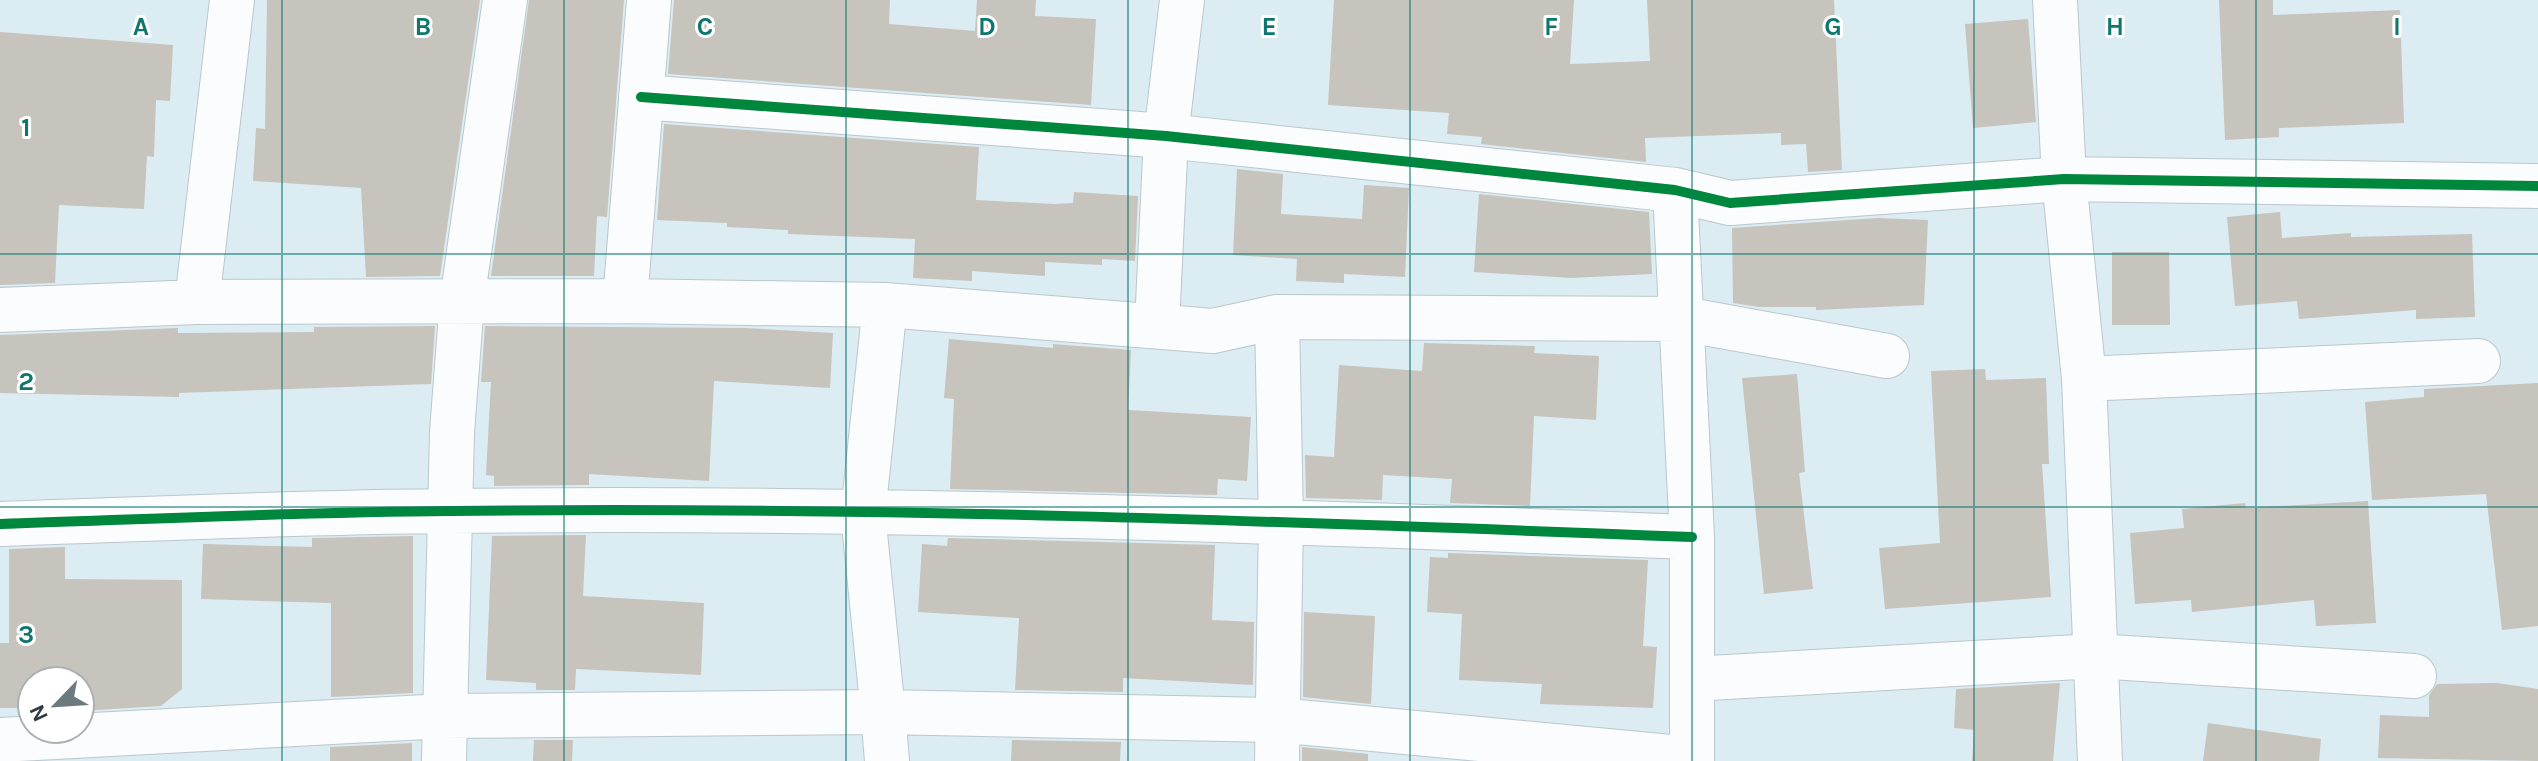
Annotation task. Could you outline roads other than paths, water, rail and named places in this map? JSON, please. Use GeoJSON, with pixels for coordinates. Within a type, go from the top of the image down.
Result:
{"type":"FeatureCollection","features":[{"type":"Feature","properties":{"kind":"street"},"geometry":{"type":"LineString","coordinates":[[197,302],[232,0]]}},
{"type":"Feature","properties":{"kind":"street"},"geometry":{"type":"LineString","coordinates":[[444,761],[450,511],[462,301],[505,0]]}},
{"type":"Feature","properties":{"kind":"street"},"geometry":{"type":"LineString","coordinates":[[625,301],[649,0]]}},
{"type":"Feature","properties":{"kind":"street"},"geometry":{"type":"LineString","coordinates":[[1157,325],[1166,136],[1182,0]]}},
{"type":"Feature","properties":{"kind":"street"},"geometry":{"type":"LineString","coordinates":[[2055,0],[2064,179],[2084,379],[2100,761]]}},
{"type":"Feature","properties":{"kind":"street"},"geometry":{"type":"LineString","coordinates":[[641,97],[1166,136],[1675,190],[1730,203],[2064,179],[2538,186]]}},
{"type":"Feature","properties":{"kind":"street"},"geometry":{"type":"LineString","coordinates":[[0,740],[444,716],[883,712],[1277,740],[1692,760],[1692,537],[1675,190]]}},
{"type":"Feature","properties":{"kind":"street"},"geometry":{"type":"LineString","coordinates":[[0,310],[197,302],[625,301],[885,305],[1213,331],[1277,317],[1683,319],[1887,356]]}},
{"type":"Feature","properties":{"kind":"street"},"geometry":{"type":"LineString","coordinates":[[885,305],[863,514],[887,761]]}},
{"type":"Feature","properties":{"kind":"street"},"geometry":{"type":"LineString","coordinates":[[1277,317],[1281,521],[1277,740]]}},
{"type":"Feature","properties":{"kind":"street"},"geometry":{"type":"LineString","coordinates":[[2084,379],[2478,361]]}},
{"type":"Feature","properties":{"kind":"street"},"geometry":{"type":"LineString","coordinates":[[0,524],[450,511],[863,514],[1281,521],[1692,537]]}},
{"type":"Feature","properties":{"kind":"street"},"geometry":{"type":"LineString","coordinates":[[1692,679],[2095,656],[2414,676]]}}]}
